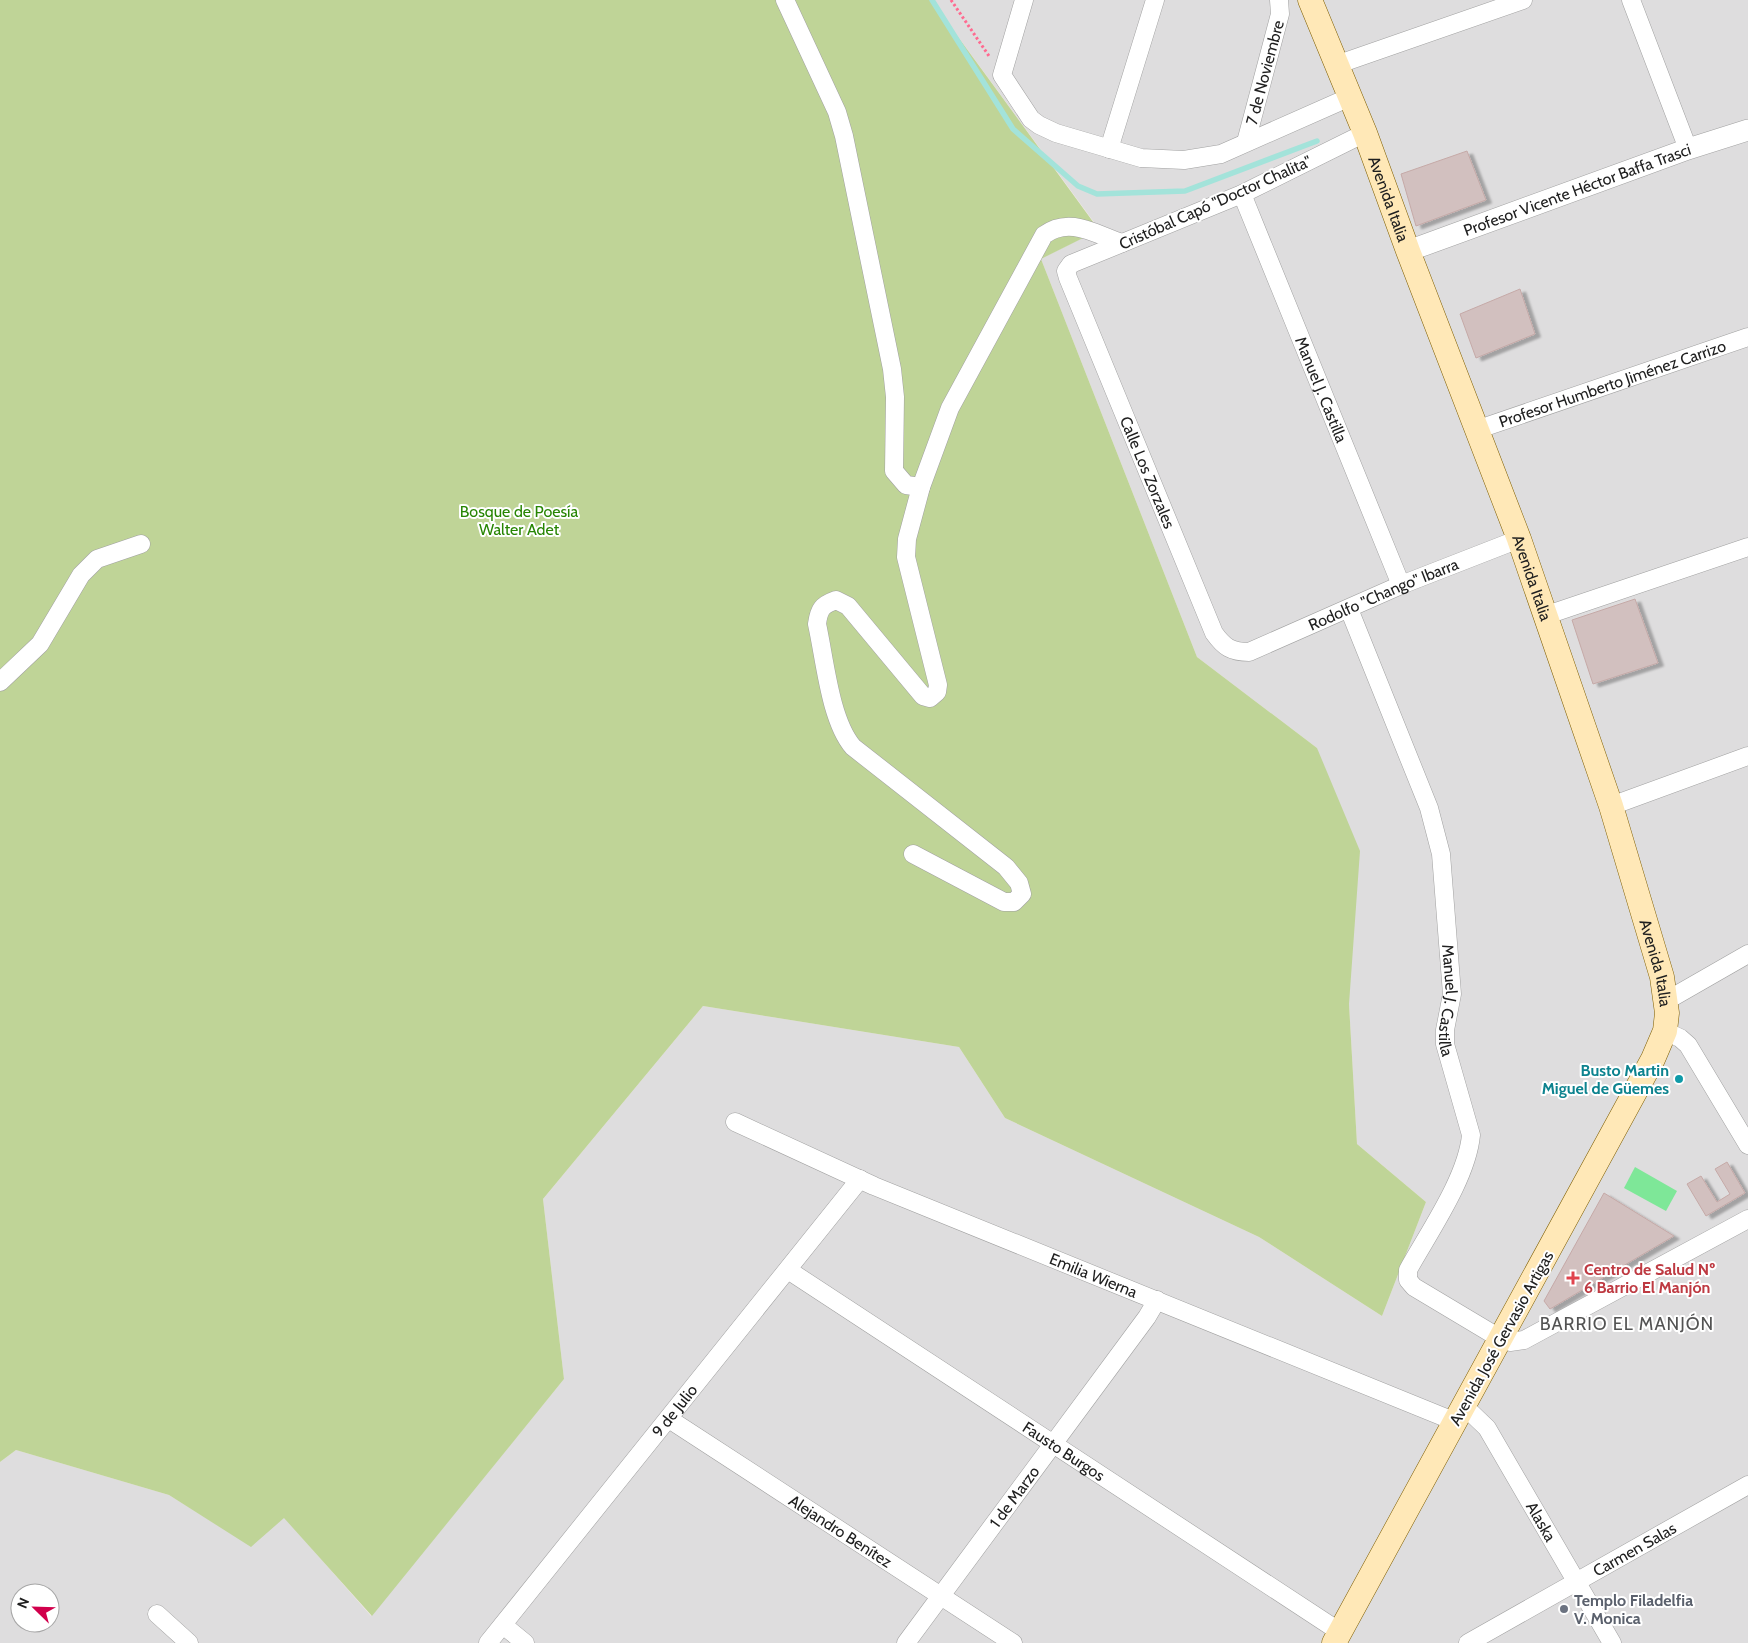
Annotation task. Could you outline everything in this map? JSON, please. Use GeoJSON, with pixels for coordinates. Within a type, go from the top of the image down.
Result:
{"type":"FeatureCollection","features":[{"type":"Feature","properties":{"kind":"main road","name":"Avenida Italia"},"geometry":{"type":"LineString","coordinates":[[1310,0],[1365,134],[1547,615],[1611,806],[1657,958],[1666,1001],[1665,1031]]}},
{"type":"Feature","properties":{"kind":"main road","name":"Avenida José Gervasio Artigas"},"geometry":{"type":"LineString","coordinates":[[1337,1638],[1653,1059],[1665,1031]]}},
{"type":"Feature","properties":{"kind":"street"},"geometry":{"type":"LineString","coordinates":[[786,0],[837,112],[844,136],[892,370],[895,397],[894,471],[906,485],[921,487]]}},
{"type":"Feature","properties":{"kind":"street"},"geometry":{"type":"LineString","coordinates":[[1024,0],[1002,75],[1031,119],[1039,125],[1109,149],[1141,158],[1184,160],[1221,154],[1350,97]]}},
{"type":"Feature","properties":{"kind":"street"},"geometry":{"type":"LineString","coordinates":[[1109,149],[1155,0]]}},
{"type":"Feature","properties":{"kind":"street","name":"7 de Noviembre"},"geometry":{"type":"LineString","coordinates":[[1246,142],[1280,14],[1280,0]]}},
{"type":"Feature","properties":{"kind":"street"},"geometry":{"type":"LineString","coordinates":[[1336,65],[1523,0]]}},
{"type":"Feature","properties":{"kind":"street"},"geometry":{"type":"LineString","coordinates":[[1631,0],[1688,149]]}},
{"type":"Feature","properties":{"kind":"street","name":"Profesor Vicente Héctor Baffa Trasci"},"geometry":{"type":"LineString","coordinates":[[1408,251],[1688,149],[1748,130]]}},
{"type":"Feature","properties":{"kind":"street","name":"Cristóbal Capó \"Doctor Chalita\""},"geometry":{"type":"LineString","coordinates":[[1066,271],[1071,264],[1242,194],[1365,134]]}},
{"type":"Feature","properties":{"kind":"street","name":"Manuel J. Castilla"},"geometry":{"type":"LineString","coordinates":[[1242,194],[1402,585]]}},
{"type":"Feature","properties":{"kind":"street"},"geometry":{"type":"LineString","coordinates":[[913,854],[1004,902],[1014,902],[1022,894],[1015,875],[853,747],[844,737],[837,721],[817,624],[819,610],[825,604],[836,600],[848,606],[923,696],[930,698],[937,692],[938,685],[906,557],[907,539],[921,487],[960,387],[1044,235],[1054,227],[1068,224],[1122,244]]}},
{"type":"Feature","properties":{"kind":"street","name":"Calle Los Zorzales"},"geometry":{"type":"LineString","coordinates":[[1066,271],[1214,633],[1227,648],[1236,652],[1249,652]]}},
{"type":"Feature","properties":{"kind":"street","name":"Profesor Humberto Jiménez Carrizo"},"geometry":{"type":"LineString","coordinates":[[1476,430],[1748,337]]}},
{"type":"Feature","properties":{"kind":"street","name":"Rodolfo \"Chango\" Ibarra"},"geometry":{"type":"LineString","coordinates":[[1249,652],[1402,585],[1519,539]]}},
{"type":"Feature","properties":{"kind":"street"},"geometry":{"type":"LineString","coordinates":[[0,682],[40,644],[81,575],[97,559],[140,544]]}},
{"type":"Feature","properties":{"kind":"street"},"geometry":{"type":"LineString","coordinates":[[1547,615],[1748,547]]}},
{"type":"Feature","properties":{"kind":"street","name":"Manuel J. Castilla"},"geometry":{"type":"LineString","coordinates":[[1349,609],[1429,808],[1441,854],[1452,994],[1445,1030],[1445,1044],[1471,1135],[1470,1150],[1462,1171],[1408,1270],[1408,1280],[1414,1287],[1501,1339]]}},
{"type":"Feature","properties":{"kind":"street"},"geometry":{"type":"LineString","coordinates":[[1611,806],[1748,756]]}},
{"type":"Feature","properties":{"kind":"street"},"geometry":{"type":"LineString","coordinates":[[1666,1001],[1748,954]]}},
{"type":"Feature","properties":{"kind":"street","name":"Avenida Italia"},"geometry":{"type":"LineString","coordinates":[[1665,1031],[1680,1038],[1688,1045],[1748,1145]]}},
{"type":"Feature","properties":{"kind":"street","name":"Emilia Wierna"},"geometry":{"type":"LineString","coordinates":[[735,1122],[860,1179],[1157,1300],[1460,1414]]}},
{"type":"Feature","properties":{"kind":"street","name":"9 de Julio"},"geometry":{"type":"LineString","coordinates":[[488,1643],[860,1179]]}},
{"type":"Feature","properties":{"kind":"street"},"geometry":{"type":"LineString","coordinates":[[1501,1339],[1510,1342],[1524,1340],[1538,1334],[1748,1219]]}},
{"type":"Feature","properties":{"kind":"street","name":"Fausto Burgos"},"geometry":{"type":"LineString","coordinates":[[788,1270],[1055,1443],[1337,1638]]}},
{"type":"Feature","properties":{"kind":"street","name":"1 de Marzo"},"geometry":{"type":"LineString","coordinates":[[906,1643],[1055,1443],[1147,1317],[1157,1300]]}},
{"type":"Feature","properties":{"kind":"street","name":"Alaska"},"geometry":{"type":"LineString","coordinates":[[1460,1414],[1487,1428],[1612,1643]]}},
{"type":"Feature","properties":{"kind":"street","name":"Alejandro Benítez"},"geometry":{"type":"LineString","coordinates":[[669,1419],[1013,1643]]}},
{"type":"Feature","properties":{"kind":"street","name":"Carmen Salas"},"geometry":{"type":"LineString","coordinates":[[1468,1643],[1748,1485]]}},
{"type":"Feature","properties":{"kind":"street"},"geometry":{"type":"LineString","coordinates":[[157,1614],[189,1643]]}},
{"type":"Feature","properties":{"kind":"street"},"geometry":{"type":"LineString","coordinates":[[503,1625],[525,1643]]}},
{"type":"Feature","properties":{"kind":"path"},"geometry":{"type":"LineString","coordinates":[[951,0],[1002,75]]}},
{"type":"Feature","properties":{"kind":"shaded area"},"geometry":{"type":"Polygon","coordinates":[[[931,0],[1748,0],[1748,1643],[0,1643],[0,1462],[16,1450],[169,1495],[251,1546],[284,1517],[371,1616],[564,1379],[543,1199],[703,1006],[959,1047],[1005,1118],[1259,1237],[1382,1316],[1426,1202],[1357,1144],[1349,1004],[1317,748],[1197,657],[1041,259],[1099,229],[931,0]]]}},
{"type":"Feature","properties":{"kind":"green space","name":"Bosque de Poesía Walter Adet"},"geometry":{"type":"Polygon","coordinates":[[[0,0],[931,0],[1099,230],[1041,259],[1197,657],[1317,748],[1360,851],[1349,1004],[1357,1144],[1426,1202],[1382,1316],[1259,1237],[1005,1118],[959,1047],[703,1006],[543,1199],[564,1379],[372,1616],[284,1518],[251,1547],[169,1495],[16,1450],[0,1462],[0,0]]]}},
{"type":"Feature","properties":{"kind":"green space"},"geometry":{"type":"Polygon","coordinates":[[[1635,1167],[1677,1191],[1666,1211],[1624,1188],[1635,1167]]]}},
{"type":"Feature","properties":{"kind":"building"},"geometry":{"type":"Polygon","coordinates":[[[1467,151],[1486,200],[1416,226],[1401,174],[1467,151]]]}},
{"type":"Feature","properties":{"kind":"building"},"geometry":{"type":"Polygon","coordinates":[[[1520,289],[1535,334],[1476,358],[1460,314],[1520,289]]]}},
{"type":"Feature","properties":{"kind":"building"},"geometry":{"type":"Polygon","coordinates":[[[1635,599],[1658,663],[1593,684],[1572,620],[1635,599]]]}},
{"type":"Feature","properties":{"kind":"building"},"geometry":{"type":"Polygon","coordinates":[[[1727,1162],[1745,1193],[1706,1216],[1687,1184],[1701,1176],[1717,1202],[1730,1194],[1715,1169],[1727,1162]]]}},
{"type":"Feature","properties":{"kind":"building"},"geometry":{"type":"Polygon","coordinates":[[[1604,1193],[1674,1236],[1550,1309],[1544,1301],[1604,1193]]]}},
{"type":"Feature","properties":{"kind":"waterway"},"geometry":{"type":"LineString","coordinates":[[932,0],[1013,129],[1078,186],[1097,194],[1185,191],[1317,141]]}},
{"type":"Feature","properties":{"kind":"place","name":"Busto Martin Miguel de Güemes"},"geometry":{"type":"Point","coordinates":[1679,1079]}},
{"type":"Feature","properties":{"kind":"place","name":"Centro de Salud Nº 6 Barrio El Manjón"},"geometry":{"type":"Point","coordinates":[1573,1278]}},
{"type":"Feature","properties":{"kind":"place","name":"Templo Filadelfia V. Monica"},"geometry":{"type":"Point","coordinates":[1564,1609]}},
{"type":"Feature","properties":{"kind":"district","name":"BARRIO EL MANJÓN"},"geometry":{"type":"Point","coordinates":[1627,1324]}}]}
